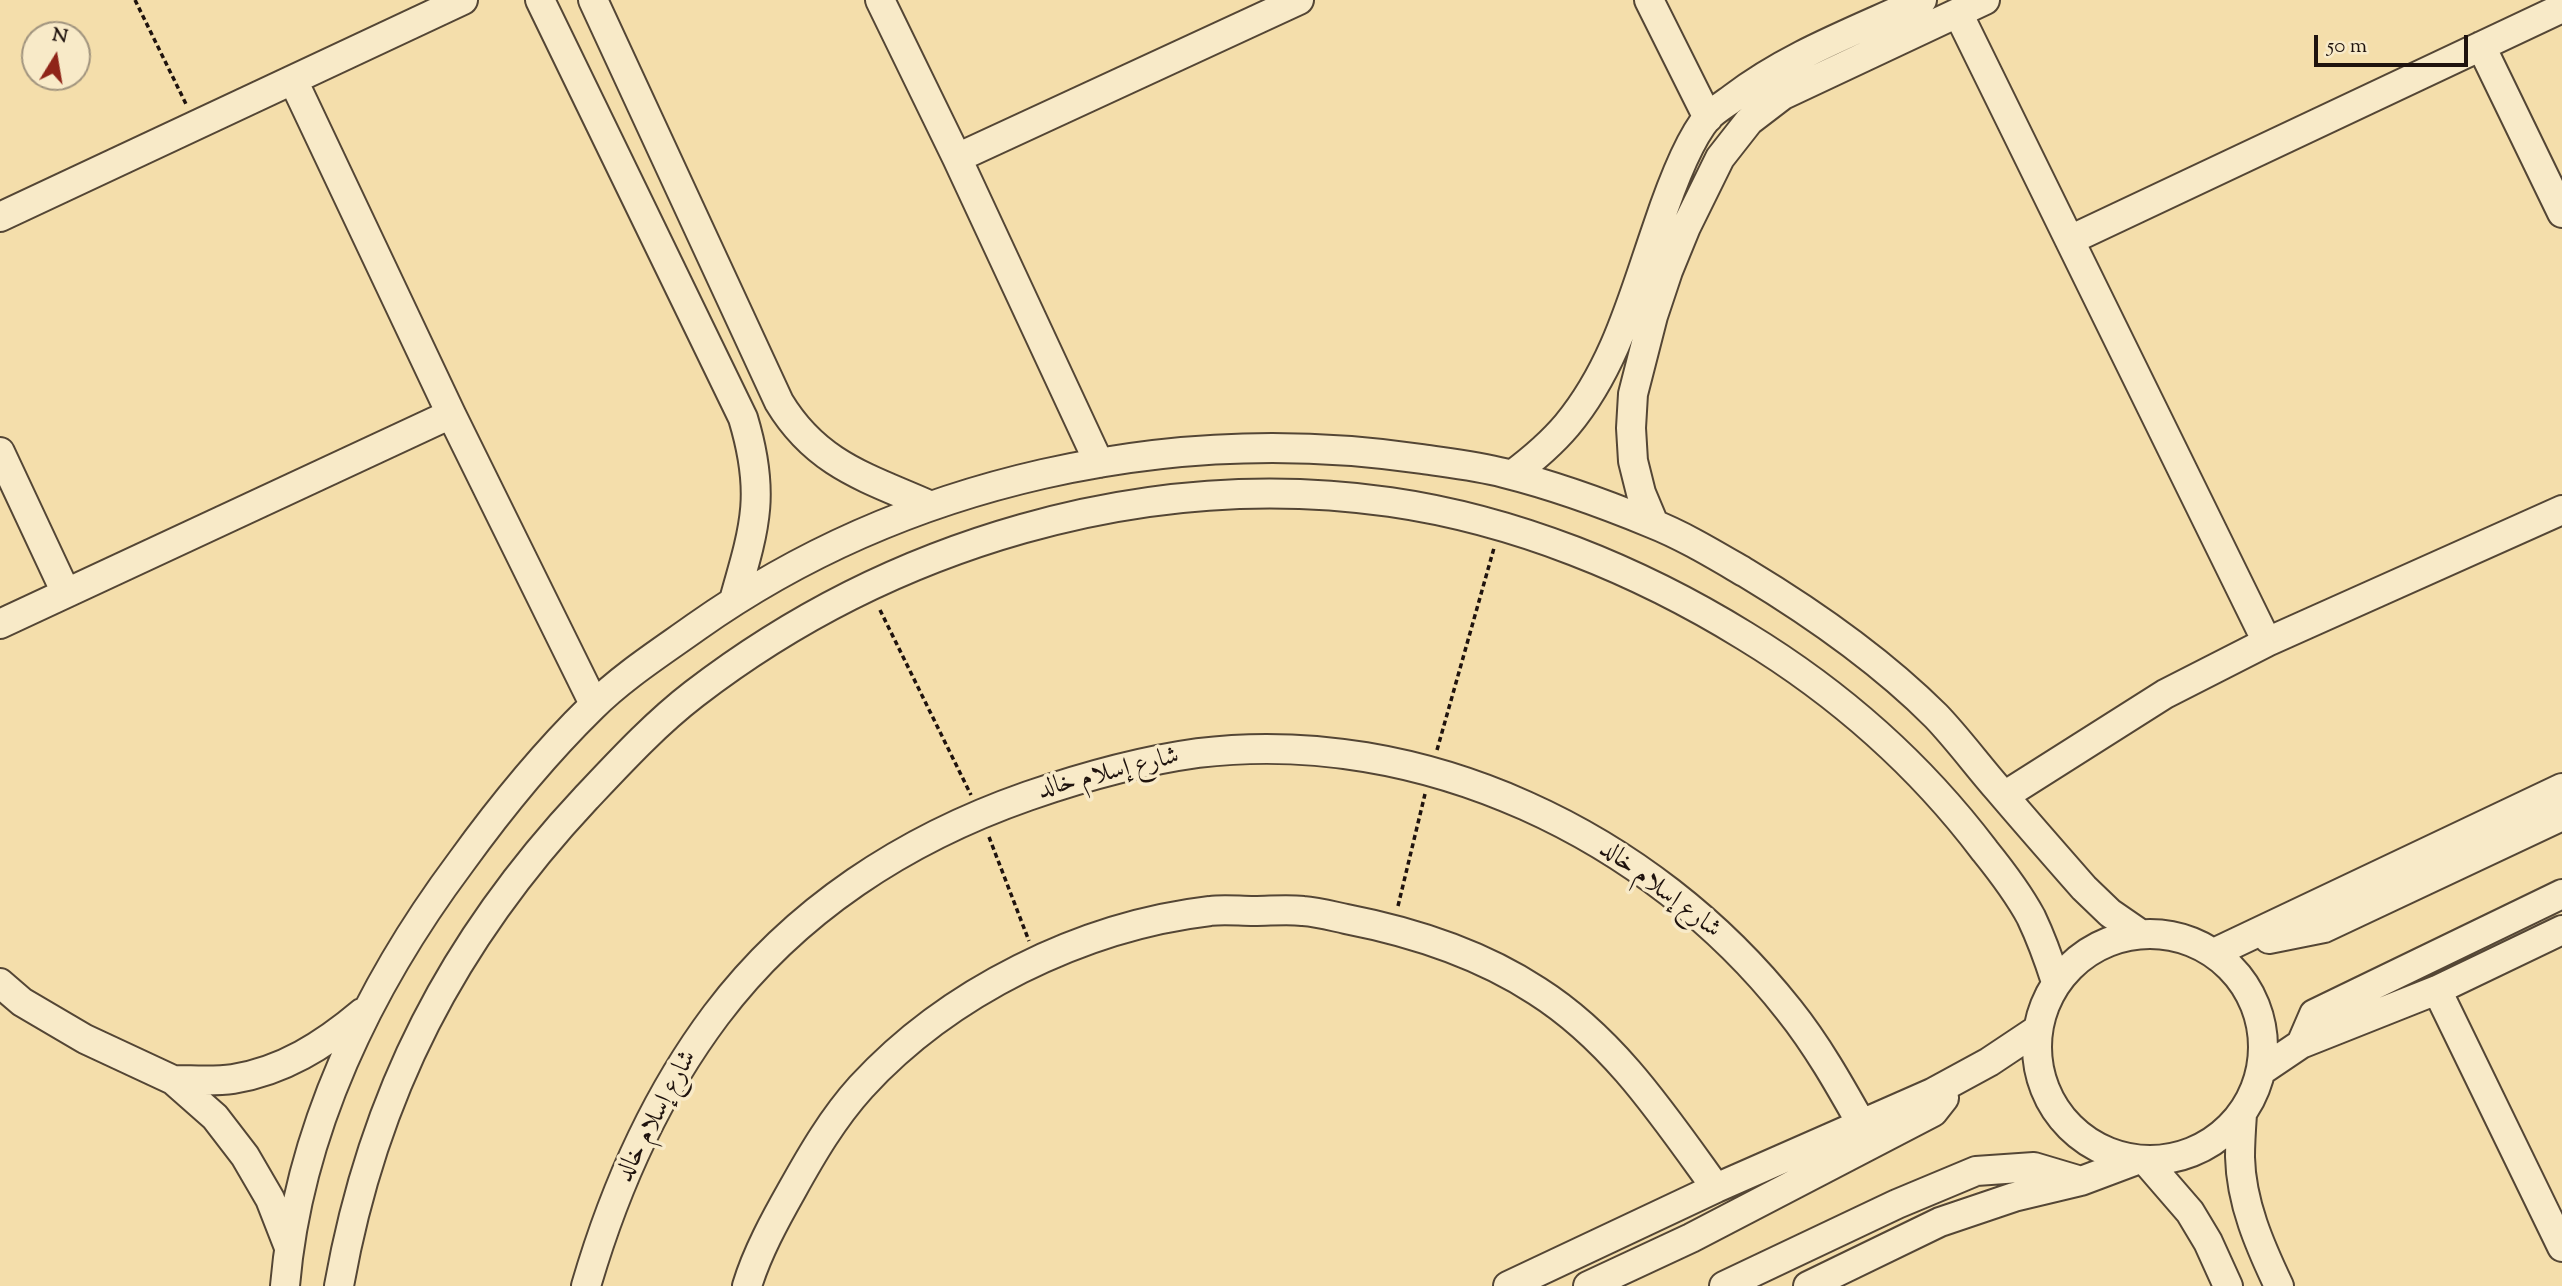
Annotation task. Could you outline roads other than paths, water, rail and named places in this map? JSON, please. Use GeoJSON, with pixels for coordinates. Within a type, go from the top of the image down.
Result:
{"type":"FeatureCollection","features":[{"type":"Feature","properties":{"kind":"street"},"geometry":{"type":"LineString","coordinates":[[0,216],[463,0]]}},
{"type":"Feature","properties":{"kind":"street"},"geometry":{"type":"LineString","coordinates":[[540,0],[743,418],[753,451],[757,487],[755,522],[734,600]]}},
{"type":"Feature","properties":{"kind":"street"},"geometry":{"type":"LineString","coordinates":[[593,0],[779,402],[792,423],[807,441],[826,456],[931,506]]}},
{"type":"Feature","properties":{"kind":"street"},"geometry":{"type":"LineString","coordinates":[[880,0],[1099,463]]}},
{"type":"Feature","properties":{"kind":"street"},"geometry":{"type":"LineString","coordinates":[[957,158],[1299,0]]}},
{"type":"Feature","properties":{"kind":"street"},"geometry":{"type":"LineString","coordinates":[[1648,0],[1708,118]]}},
{"type":"Feature","properties":{"kind":"street"},"geometry":{"type":"LineString","coordinates":[[1513,475],[1541,452],[1566,426],[1607,365],[1622,332],[1668,194],[1689,149],[1708,118],[1756,80],[1922,0]]}},
{"type":"Feature","properties":{"kind":"street"},"geometry":{"type":"LineString","coordinates":[[1654,524],[1641,493],[1633,461],[1630,428],[1633,394],[1653,316],[1668,271],[1720,158],[1749,121],[1783,95],[1985,0]]}},
{"type":"Feature","properties":{"kind":"street"},"geometry":{"type":"LineString","coordinates":[[2070,240],[2562,8]]}},
{"type":"Feature","properties":{"kind":"street"},"geometry":{"type":"LineString","coordinates":[[1958,13],[2267,642]]}},
{"type":"Feature","properties":{"kind":"street"},"geometry":{"type":"LineString","coordinates":[[2481,46],[2562,214]]}},
{"type":"Feature","properties":{"kind":"street"},"geometry":{"type":"LineString","coordinates":[[293,80],[451,414],[594,704]]}},
{"type":"Feature","properties":{"kind":"street"},"geometry":{"type":"LineString","coordinates":[[0,624],[451,414]]}},
{"type":"Feature","properties":{"kind":"street"},"geometry":{"type":"LineString","coordinates":[[285,1286],[289,1245],[305,1167],[334,1080],[370,1006],[423,913],[475,842],[533,771],[594,704],[668,646],[734,600],[825,550],[931,506],[998,485],[1099,463],[1179,451],[1271,446],[1363,450],[1455,463],[1513,475],[1654,524],[1715,555],[1794,602],[1869,656],[1937,718],[2084,888],[2110,913],[2140,933]]}},
{"type":"Feature","properties":{"kind":"street"},"geometry":{"type":"LineString","coordinates":[[0,452],[66,593]]}},
{"type":"Feature","properties":{"kind":"street"},"geometry":{"type":"LineString","coordinates":[[339,1286],[363,1177],[384,1115],[408,1055],[438,997],[471,941],[508,888],[549,837],[638,744],[690,697],[754,650],[823,609],[869,586],[970,544],[1047,522],[1125,506],[1205,497],[1296,494],[1392,503],[1501,526],[1633,576],[1707,612],[1779,656],[1845,706],[1907,762],[1964,822],[2014,889],[2031,918],[2056,982]]}},
{"type":"Feature","properties":{"kind":"street"},"geometry":{"type":"LineString","coordinates":[[2004,796],[2165,694],[2267,642],[2562,510]]}},
{"type":"Feature","properties":{"kind":"street","name":"شارع إسلام خالد"},"geometry":{"type":"LineString","coordinates":[[586,1286],[620,1187],[665,1094],[710,1024],[747,977],[781,943],[854,882],[905,850],[979,813],[1124,766],[1200,753],[1278,749],[1342,754],[1431,770],[1490,790],[1547,815],[1601,845],[1643,873],[1702,919],[1746,961],[1788,1008],[1824,1058],[1861,1123]]}},
{"type":"Feature","properties":{"kind":"street"},"geometry":{"type":"LineString","coordinates":[[2214,953],[2562,788]]}},
{"type":"Feature","properties":{"kind":"street"},"geometry":{"type":"LineString","coordinates":[[2251,936],[2269,939],[2324,928],[2562,816]]}},
{"type":"Feature","properties":{"kind":"street"},"geometry":{"type":"LineString","coordinates":[[2301,1044],[2314,1014],[2562,894]]}},
{"type":"Feature","properties":{"kind":"street"},"geometry":{"type":"LineString","coordinates":[[747,1286],[781,1209],[816,1146],[860,1088],[923,1030],[972,995],[1037,962],[1122,928],[1212,911],[1303,910],[1392,928],[1468,953],[1538,991],[1600,1040],[1653,1100],[1716,1188]]}},
{"type":"Feature","properties":{"kind":"street"},"geometry":{"type":"LineString","coordinates":[[2261,1071],[2301,1044],[2437,990],[2562,930]]}},
{"type":"Feature","properties":{"kind":"street"},"geometry":{"type":"LineString","coordinates":[[2140,933],[2166,934],[2191,941],[2214,953],[2235,971],[2250,993],[2260,1018],[2264,1045],[2261,1071],[2254,1094],[2242,1114],[2209,1144],[2167,1159],[2141,1160],[2108,1152],[2081,1138],[2060,1116],[2044,1090],[2037,1061],[2037,1030],[2043,1005],[2056,982],[2072,963],[2092,949],[2115,939],[2140,933]]}},
{"type":"Feature","properties":{"kind":"street"},"geometry":{"type":"LineString","coordinates":[[0,983],[22,1002],[85,1038],[173,1080],[215,1117],[245,1156],[270,1199],[289,1245]]}},
{"type":"Feature","properties":{"kind":"street"},"geometry":{"type":"LineString","coordinates":[[2437,990],[2562,1247]]}},
{"type":"Feature","properties":{"kind":"street"},"geometry":{"type":"LineString","coordinates":[[173,1080],[232,1079],[283,1065],[330,1040],[370,1006]]}},
{"type":"Feature","properties":{"kind":"street"},"geometry":{"type":"LineString","coordinates":[[1508,1286],[1716,1188],[1931,1093],[1989,1062],[2037,1030]]}},
{"type":"Feature","properties":{"kind":"street"},"geometry":{"type":"LineString","coordinates":[[1588,1286],[1691,1238],[1933,1112],[1961,1077]]}},
{"type":"Feature","properties":{"kind":"street"},"geometry":{"type":"LineString","coordinates":[[2242,1114],[2240,1160],[2247,1205],[2261,1249],[2279,1286]]}},
{"type":"Feature","properties":{"kind":"street"},"geometry":{"type":"LineString","coordinates":[[1808,1286],[1940,1222],[2014,1197],[2081,1181],[2141,1160]]}},
{"type":"Feature","properties":{"kind":"street"},"geometry":{"type":"LineString","coordinates":[[2141,1160],[2190,1212],[2208,1242],[2228,1286]]}},
{"type":"Feature","properties":{"kind":"street"},"geometry":{"type":"LineString","coordinates":[[1724,1286],[1897,1203],[1976,1171],[2034,1167],[2081,1181]]}},
{"type":"Feature","properties":{"kind":"street"},"geometry":{"type":"LineString","coordinates":[[1849,1286],[1864,1257]]}}]}
